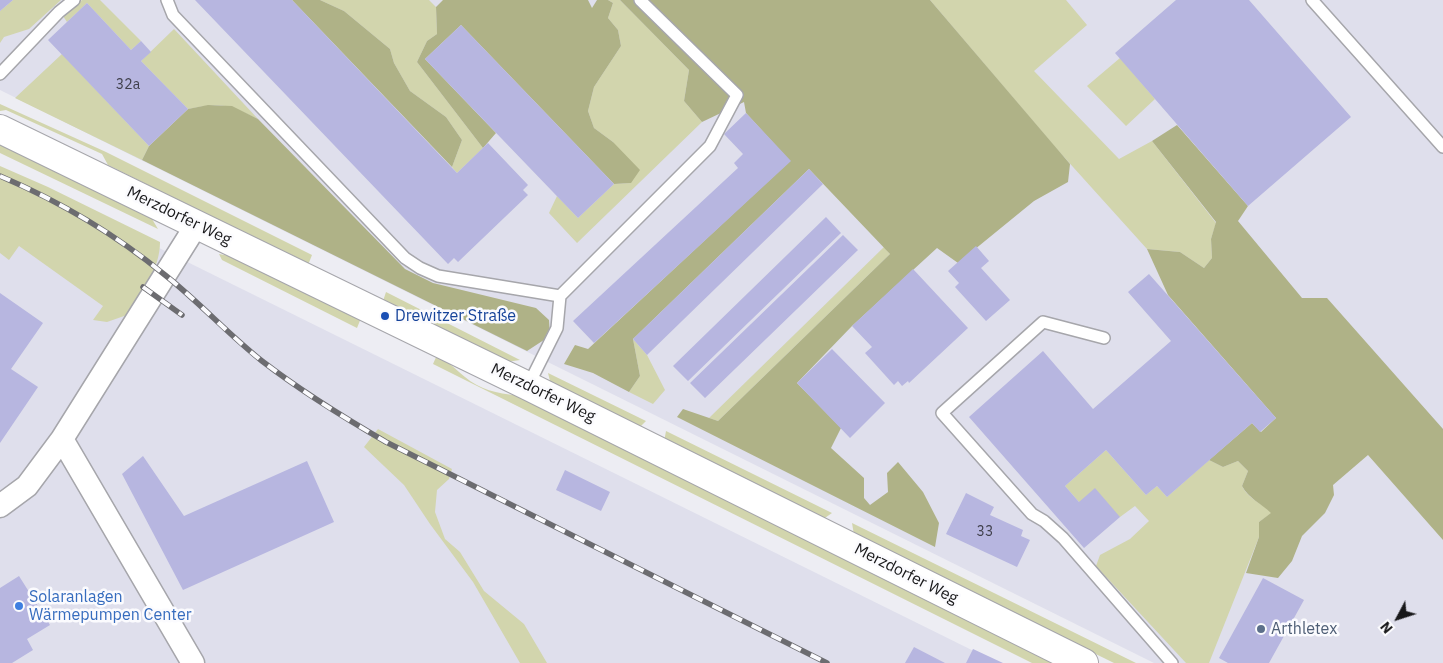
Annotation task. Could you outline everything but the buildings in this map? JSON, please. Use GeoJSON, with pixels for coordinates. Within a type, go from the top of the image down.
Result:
{"type":"FeatureCollection","features":[{"type":"Feature","properties":{"kind":"street","name":"Merzdorfer Weg"},"geometry":{"type":"LineString","coordinates":[[0,129],[528,386],[1084,663]]}},
{"type":"Feature","properties":{"kind":"street"},"geometry":{"type":"LineString","coordinates":[[0,506],[27,486],[62,439],[198,224]]}},
{"type":"Feature","properties":{"kind":"street"},"geometry":{"type":"LineString","coordinates":[[62,439],[193,663]]}},
{"type":"Feature","properties":{"kind":"lane"},"geometry":{"type":"LineString","coordinates":[[0,74],[58,12],[74,0]]}},
{"type":"Feature","properties":{"kind":"lane"},"geometry":{"type":"LineString","coordinates":[[167,0],[173,15],[404,258],[438,276],[560,296]]}},
{"type":"Feature","properties":{"kind":"lane"},"geometry":{"type":"LineString","coordinates":[[528,386],[557,328],[560,296],[710,146],[737,95],[640,0]]}},
{"type":"Feature","properties":{"kind":"lane"},"geometry":{"type":"LineString","coordinates":[[1312,0],[1443,147]]}},
{"type":"Feature","properties":{"kind":"lane"},"geometry":{"type":"LineString","coordinates":[[1104,338],[1043,322],[942,413],[1032,514],[1054,529],[1063,538],[1172,663]]}},
{"type":"Feature","properties":{"kind":"shaded area"},"geometry":{"type":"Polygon","coordinates":[[[0,0],[1443,0],[1443,663],[1154,663],[0,90],[0,0]]]}},
{"type":"Feature","properties":{"kind":"shaded area"},"geometry":{"type":"Polygon","coordinates":[[[0,167],[149,243],[998,663],[0,663],[0,167]]]}},
{"type":"Feature","properties":{"kind":"green space"},"geometry":{"type":"Polygon","coordinates":[[[13,0],[61,0],[29,29],[4,37],[0,43],[0,11],[13,0]]]}},
{"type":"Feature","properties":{"kind":"green space"},"geometry":{"type":"Polygon","coordinates":[[[82,0],[100,0],[141,41],[131,50],[87,3],[67,22],[63,16],[82,0]]]}},
{"type":"Feature","properties":{"kind":"green space"},"geometry":{"type":"Polygon","coordinates":[[[292,0],[320,0],[344,11],[390,49],[394,63],[410,91],[446,117],[462,140],[452,167],[292,0]]]}},
{"type":"Feature","properties":{"kind":"green space"},"geometry":{"type":"Polygon","coordinates":[[[320,0],[429,0],[436,7],[437,34],[427,41],[417,62],[483,148],[457,173],[452,167],[462,140],[446,117],[410,91],[394,63],[390,49],[344,11],[320,0]]]}},
{"type":"Feature","properties":{"kind":"green space"},"geometry":{"type":"Polygon","coordinates":[[[443,0],[588,0],[592,8],[597,0],[608,0],[613,3],[608,18],[618,30],[621,46],[594,87],[588,111],[594,128],[613,142],[640,170],[631,183],[614,184],[461,25],[425,59],[496,133],[483,148],[417,62],[427,41],[437,34],[436,7],[443,0]]]}},
{"type":"Feature","properties":{"kind":"green space"},"geometry":{"type":"Polygon","coordinates":[[[608,0],[620,0],[689,70],[684,101],[702,122],[577,243],[549,213],[557,196],[578,218],[614,184],[631,183],[613,142],[594,128],[588,111],[594,87],[621,46],[618,30],[608,18],[613,3],[608,0]]]}},
{"type":"Feature","properties":{"kind":"green space"},"geometry":{"type":"Polygon","coordinates":[[[620,0],[930,0],[1070,164],[1068,182],[1034,201],[958,263],[937,248],[852,326],[797,383],[841,428],[831,448],[864,478],[864,498],[870,505],[888,492],[887,473],[898,462],[923,492],[939,523],[935,547],[677,417],[683,409],[718,421],[890,254],[809,169],[633,339],[640,376],[629,392],[593,373],[564,364],[575,345],[588,349],[790,161],[746,113],[744,102],[702,122],[684,101],[689,70],[620,0]]]}},
{"type":"Feature","properties":{"kind":"green space"},"geometry":{"type":"Polygon","coordinates":[[[930,0],[1066,0],[1087,25],[1034,71],[1119,159],[1152,141],[1216,223],[1211,239],[1212,258],[1204,268],[1180,252],[1147,249],[1055,147],[930,0]]]}},
{"type":"Feature","properties":{"kind":"green space"},"geometry":{"type":"Polygon","coordinates":[[[174,29],[258,119],[231,107],[217,105],[188,109],[141,61],[174,29]]]}},
{"type":"Feature","properties":{"kind":"green space"},"geometry":{"type":"Polygon","coordinates":[[[62,54],[149,146],[142,160],[15,98],[62,54]]]}},
{"type":"Feature","properties":{"kind":"green space"},"geometry":{"type":"Polygon","coordinates":[[[1120,58],[1155,99],[1126,126],[1087,86],[1120,58]]]}},
{"type":"Feature","properties":{"kind":"green space"},"geometry":{"type":"Polygon","coordinates":[[[0,104],[106,152],[312,255],[308,265],[108,165],[102,154],[6,110],[0,111],[0,104]]]}},
{"type":"Feature","properties":{"kind":"green space"},"geometry":{"type":"Polygon","coordinates":[[[208,105],[232,106],[258,119],[405,269],[433,283],[536,308],[549,320],[550,336],[527,351],[142,160],[149,146],[188,109],[208,105]]]}},
{"type":"Feature","properties":{"kind":"green space"},"geometry":{"type":"Polygon","coordinates":[[[1177,125],[1248,206],[1238,221],[1302,298],[1327,298],[1443,429],[1443,540],[1368,455],[1333,485],[1334,495],[1325,513],[1302,536],[1292,561],[1278,578],[1246,573],[1259,537],[1259,522],[1271,513],[1252,498],[1242,486],[1248,471],[1238,461],[1223,467],[1209,460],[1252,423],[1261,432],[1276,418],[1168,295],[1147,249],[1180,252],[1204,268],[1212,258],[1211,239],[1216,222],[1152,141],[1177,125]]]}},
{"type":"Feature","properties":{"kind":"green space"},"geometry":{"type":"Polygon","coordinates":[[[0,142],[142,210],[152,219],[158,229],[0,153],[0,142]]]}},
{"type":"Feature","properties":{"kind":"green space"},"geometry":{"type":"Polygon","coordinates":[[[0,166],[48,187],[160,242],[157,262],[153,271],[127,315],[107,322],[93,320],[103,306],[19,246],[9,260],[0,253],[0,166]]]}},
{"type":"Feature","properties":{"kind":"green space"},"geometry":{"type":"Polygon","coordinates":[[[884,247],[890,254],[718,421],[709,418],[884,247]]]}},
{"type":"Feature","properties":{"kind":"green space"},"geometry":{"type":"Polygon","coordinates":[[[219,254],[235,257],[361,318],[357,328],[222,260],[219,254]]]}},
{"type":"Feature","properties":{"kind":"green space"},"geometry":{"type":"Polygon","coordinates":[[[386,292],[520,360],[507,362],[383,301],[386,292]]]}},
{"type":"Feature","properties":{"kind":"green space"},"geometry":{"type":"Polygon","coordinates":[[[633,339],[647,355],[665,390],[653,404],[629,392],[640,376],[633,339]]]}},
{"type":"Feature","properties":{"kind":"green space"},"geometry":{"type":"Polygon","coordinates":[[[437,355],[476,385],[496,392],[516,395],[1056,663],[1032,663],[433,364],[437,355]]]}},
{"type":"Feature","properties":{"kind":"green space"},"geometry":{"type":"Polygon","coordinates":[[[548,373],[646,421],[638,429],[551,385],[548,373]]]}},
{"type":"Feature","properties":{"kind":"green space"},"geometry":{"type":"Polygon","coordinates":[[[378,429],[452,469],[449,479],[437,490],[435,512],[445,539],[460,552],[484,591],[524,624],[547,663],[520,663],[473,582],[404,485],[364,447],[378,429]]]}},
{"type":"Feature","properties":{"kind":"green space"},"geometry":{"type":"Polygon","coordinates":[[[666,431],[832,513],[822,520],[664,442],[666,431]]]}},
{"type":"Feature","properties":{"kind":"green space"},"geometry":{"type":"Polygon","coordinates":[[[1106,450],[1146,495],[1157,486],[1167,497],[1209,460],[1223,467],[1238,461],[1248,471],[1242,486],[1245,491],[1272,513],[1259,522],[1259,537],[1209,663],[1186,663],[1096,566],[1100,555],[1130,539],[1149,521],[1135,506],[1120,517],[1079,502],[1065,486],[1106,450]]]}},
{"type":"Feature","properties":{"kind":"green space"},"geometry":{"type":"Polygon","coordinates":[[[852,523],[1136,663],[1114,663],[854,535],[852,523]]]}},
{"type":"Feature","properties":{"kind":"railway"},"geometry":{"type":"LineString","coordinates":[[0,176],[44,196],[106,232],[178,285],[262,361],[307,393],[370,433],[827,663]]}},
{"type":"Feature","properties":{"kind":"railway"},"geometry":{"type":"LineString","coordinates":[[143,287],[182,315]]}},
{"type":"Feature","properties":{"kind":"place","name":"Drewitzer Straße"},"geometry":{"type":"Point","coordinates":[385,316]}},
{"type":"Feature","properties":{"kind":"place","name":"Solaranlagen Wärmepumpen Center"},"geometry":{"type":"Point","coordinates":[19,606]}},
{"type":"Feature","properties":{"kind":"place","name":"Arthletex"},"geometry":{"type":"Point","coordinates":[1261,629]}}]}
